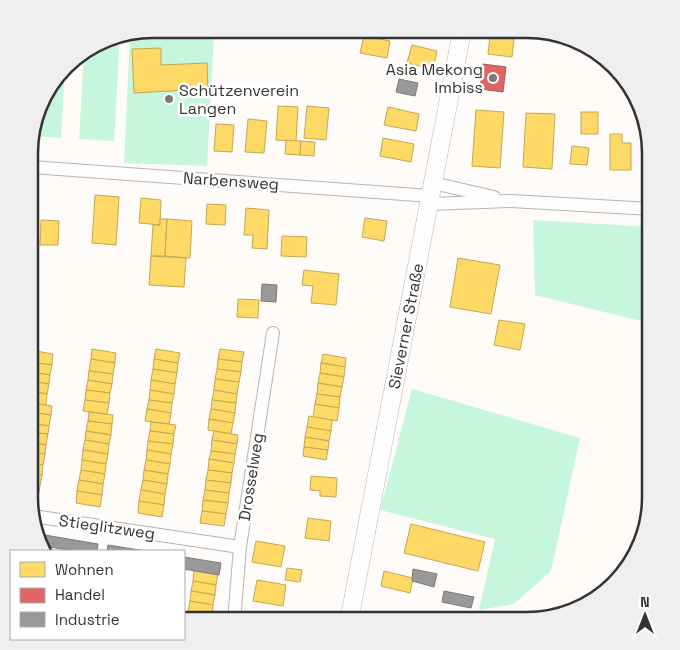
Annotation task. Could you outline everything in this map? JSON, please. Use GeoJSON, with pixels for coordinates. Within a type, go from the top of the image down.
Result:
{"type":"FeatureCollection","features":[{"type":"Feature","properties":{"kind":"main road","name":"Sieverner Straße"},"geometry":{"type":"LineString","coordinates":[[351,612],[461,38]]}},
{"type":"Feature","properties":{"kind":"street","name":"Narbensweg"},"geometry":{"type":"LineString","coordinates":[[38,167],[431,194]]}},
{"type":"Feature","properties":{"kind":"street"},"geometry":{"type":"LineString","coordinates":[[431,194],[511,201],[642,208]]}},
{"type":"Feature","properties":{"kind":"street"},"geometry":{"type":"LineString","coordinates":[[431,194],[511,201]]}},
{"type":"Feature","properties":{"kind":"street","name":"Drosselweg"},"geometry":{"type":"LineString","coordinates":[[235,612],[240,547],[273,333]]}},
{"type":"Feature","properties":{"kind":"street","name":"Stieglitzweg"},"geometry":{"type":"LineString","coordinates":[[40,517],[240,547]]}},
{"type":"Feature","properties":{"kind":"green space","name":"Schützenverein Langen"},"geometry":{"type":"Polygon","coordinates":[[[145,38],[214,38],[207,166],[124,163],[130,40],[145,38]]]}},
{"type":"Feature","properties":{"kind":"green space"},"geometry":{"type":"Polygon","coordinates":[[[120,43],[114,141],[79,139],[84,60],[108,46],[120,43]]]}},
{"type":"Feature","properties":{"kind":"green space"},"geometry":{"type":"Polygon","coordinates":[[[64,78],[61,138],[38,136],[46,108],[64,78]]]}},
{"type":"Feature","properties":{"kind":"green space"},"geometry":{"type":"Polygon","coordinates":[[[533,220],[642,226],[642,321],[535,295],[533,220]]]}},
{"type":"Feature","properties":{"kind":"green space"},"geometry":{"type":"Polygon","coordinates":[[[412,389],[580,438],[551,571],[514,604],[479,610],[495,539],[380,510],[412,389]]]}},
{"type":"Feature","properties":{"kind":"building: Wohnen"},"geometry":{"type":"Polygon","coordinates":[[[364,38],[390,41],[387,58],[360,53],[364,38]]]}},
{"type":"Feature","properties":{"kind":"building: Wohnen"},"geometry":{"type":"Polygon","coordinates":[[[490,38],[514,39],[512,57],[488,54],[490,38]]]}},
{"type":"Feature","properties":{"kind":"building: Wohnen"},"geometry":{"type":"Polygon","coordinates":[[[412,45],[437,51],[433,69],[407,63],[412,45]]]}},
{"type":"Feature","properties":{"kind":"building: Wohnen"},"geometry":{"type":"Polygon","coordinates":[[[161,48],[161,65],[207,63],[208,89],[134,93],[132,49],[161,48]]]}},
{"type":"Feature","properties":{"kind":"building: Wohnen"},"geometry":{"type":"Polygon","coordinates":[[[278,106],[298,107],[296,141],[276,140],[278,106]]]}},
{"type":"Feature","properties":{"kind":"building: Wohnen"},"geometry":{"type":"Polygon","coordinates":[[[307,106],[329,108],[326,140],[304,138],[307,106]]]}},
{"type":"Feature","properties":{"kind":"building: Wohnen"},"geometry":{"type":"Polygon","coordinates":[[[388,107],[419,114],[416,131],[384,125],[388,107]]]}},
{"type":"Feature","properties":{"kind":"building: Wohnen"},"geometry":{"type":"Polygon","coordinates":[[[476,110],[504,112],[500,168],[472,166],[476,110]]]}},
{"type":"Feature","properties":{"kind":"building: Wohnen"},"geometry":{"type":"Polygon","coordinates":[[[581,112],[598,112],[598,134],[581,134],[581,112]]]}},
{"type":"Feature","properties":{"kind":"building: Wohnen"},"geometry":{"type":"Polygon","coordinates":[[[526,113],[555,114],[552,169],[523,167],[526,113]]]}},
{"type":"Feature","properties":{"kind":"building: Wohnen"},"geometry":{"type":"Polygon","coordinates":[[[248,119],[267,121],[264,153],[245,152],[248,119]]]}},
{"type":"Feature","properties":{"kind":"building: Wohnen"},"geometry":{"type":"Polygon","coordinates":[[[216,124],[234,125],[232,152],[214,151],[216,124]]]}},
{"type":"Feature","properties":{"kind":"building: Wohnen"},"geometry":{"type":"Polygon","coordinates":[[[610,134],[622,134],[622,143],[631,143],[631,170],[610,170],[610,134]]]}},
{"type":"Feature","properties":{"kind":"building: Wohnen"},"geometry":{"type":"Polygon","coordinates":[[[383,138],[414,144],[411,162],[380,156],[383,138]]]}},
{"type":"Feature","properties":{"kind":"building: Wohnen"},"geometry":{"type":"Polygon","coordinates":[[[286,140],[301,141],[300,155],[285,154],[286,140]]]}},
{"type":"Feature","properties":{"kind":"building: Wohnen"},"geometry":{"type":"Polygon","coordinates":[[[301,141],[315,142],[314,156],[300,155],[301,141]]]}},
{"type":"Feature","properties":{"kind":"building: Wohnen"},"geometry":{"type":"Polygon","coordinates":[[[572,146],[589,148],[587,165],[570,164],[572,146]]]}},
{"type":"Feature","properties":{"kind":"building: Wohnen"},"geometry":{"type":"Polygon","coordinates":[[[95,195],[119,197],[116,245],[92,243],[95,195]]]}},
{"type":"Feature","properties":{"kind":"building: Wohnen"},"geometry":{"type":"Polygon","coordinates":[[[141,198],[161,200],[160,225],[139,223],[141,198]]]}},
{"type":"Feature","properties":{"kind":"building: Wohnen"},"geometry":{"type":"Polygon","coordinates":[[[207,204],[226,205],[225,225],[206,224],[207,204]]]}},
{"type":"Feature","properties":{"kind":"building: Wohnen"},"geometry":{"type":"Polygon","coordinates":[[[246,208],[269,210],[267,249],[252,248],[253,235],[244,235],[246,208]]]}},
{"type":"Feature","properties":{"kind":"building: Wohnen"},"geometry":{"type":"Polygon","coordinates":[[[365,218],[387,221],[384,241],[362,237],[365,218]]]}},
{"type":"Feature","properties":{"kind":"building: Wohnen"},"geometry":{"type":"Polygon","coordinates":[[[160,219],[167,219],[165,256],[151,256],[153,225],[160,225],[160,219]]]}},
{"type":"Feature","properties":{"kind":"building: Wohnen"},"geometry":{"type":"Polygon","coordinates":[[[167,219],[192,221],[190,258],[165,256],[167,219]]]}},
{"type":"Feature","properties":{"kind":"building: Wohnen"},"geometry":{"type":"Polygon","coordinates":[[[41,220],[59,221],[58,245],[40,245],[41,220]]]}},
{"type":"Feature","properties":{"kind":"building: Wohnen"},"geometry":{"type":"Polygon","coordinates":[[[282,236],[307,237],[306,257],[281,256],[282,236]]]}},
{"type":"Feature","properties":{"kind":"building: Wohnen"},"geometry":{"type":"Polygon","coordinates":[[[151,256],[186,258],[184,287],[149,285],[151,256]]]}},
{"type":"Feature","properties":{"kind":"building: Wohnen"},"geometry":{"type":"Polygon","coordinates":[[[458,258],[500,265],[491,314],[450,307],[458,258]]]}},
{"type":"Feature","properties":{"kind":"building: Wohnen"},"geometry":{"type":"Polygon","coordinates":[[[304,270],[339,274],[336,305],[311,303],[313,286],[302,285],[304,270]]]}},
{"type":"Feature","properties":{"kind":"building: Wohnen"},"geometry":{"type":"Polygon","coordinates":[[[238,299],[259,300],[258,318],[237,317],[238,299]]]}},
{"type":"Feature","properties":{"kind":"building: Wohnen"},"geometry":{"type":"Polygon","coordinates":[[[499,320],[525,324],[520,350],[494,345],[499,320]]]}},
{"type":"Feature","properties":{"kind":"building: Wohnen"},"geometry":{"type":"Polygon","coordinates":[[[92,349],[116,353],[115,363],[91,359],[92,349]]]}},
{"type":"Feature","properties":{"kind":"building: Wohnen"},"geometry":{"type":"Polygon","coordinates":[[[156,349],[180,353],[178,363],[154,359],[156,349]]]}},
{"type":"Feature","properties":{"kind":"building: Wohnen"},"geometry":{"type":"Polygon","coordinates":[[[220,349],[244,352],[242,362],[218,359],[220,349]]]}},
{"type":"Feature","properties":{"kind":"building: Wohnen"},"geometry":{"type":"Polygon","coordinates":[[[38,351],[53,354],[52,365],[38,363],[38,351]]]}},
{"type":"Feature","properties":{"kind":"building: Wohnen"},"geometry":{"type":"Polygon","coordinates":[[[323,354],[346,358],[345,367],[321,363],[323,354]]]}},
{"type":"Feature","properties":{"kind":"building: Wohnen"},"geometry":{"type":"Polygon","coordinates":[[[91,359],[115,363],[113,374],[89,371],[91,359]]]}},
{"type":"Feature","properties":{"kind":"building: Wohnen"},"geometry":{"type":"Polygon","coordinates":[[[154,359],[178,363],[177,373],[153,369],[154,359]]]}},
{"type":"Feature","properties":{"kind":"building: Wohnen"},"geometry":{"type":"Polygon","coordinates":[[[218,359],[242,362],[241,372],[217,369],[218,359]]]}},
{"type":"Feature","properties":{"kind":"building: Wohnen"},"geometry":{"type":"Polygon","coordinates":[[[38,363],[52,365],[50,375],[38,373],[38,363]]]}},
{"type":"Feature","properties":{"kind":"building: Wohnen"},"geometry":{"type":"Polygon","coordinates":[[[321,363],[345,367],[344,377],[320,373],[321,363]]]}},
{"type":"Feature","properties":{"kind":"building: Wohnen"},"geometry":{"type":"Polygon","coordinates":[[[153,369],[177,373],[175,384],[151,380],[153,369]]]}},
{"type":"Feature","properties":{"kind":"building: Wohnen"},"geometry":{"type":"Polygon","coordinates":[[[217,369],[241,372],[239,382],[215,379],[217,369]]]}},
{"type":"Feature","properties":{"kind":"building: Wohnen"},"geometry":{"type":"Polygon","coordinates":[[[89,371],[113,374],[112,384],[88,380],[89,371]]]}},
{"type":"Feature","properties":{"kind":"building: Wohnen"},"geometry":{"type":"Polygon","coordinates":[[[38,373],[50,375],[49,384],[38,382],[38,373]]]}},
{"type":"Feature","properties":{"kind":"building: Wohnen"},"geometry":{"type":"Polygon","coordinates":[[[320,373],[344,377],[342,387],[318,383],[320,373]]]}},
{"type":"Feature","properties":{"kind":"building: Wohnen"},"geometry":{"type":"Polygon","coordinates":[[[215,379],[239,382],[237,394],[214,390],[215,379]]]}},
{"type":"Feature","properties":{"kind":"building: Wohnen"},"geometry":{"type":"Polygon","coordinates":[[[88,380],[112,384],[110,393],[86,390],[88,380]]]}},
{"type":"Feature","properties":{"kind":"building: Wohnen"},"geometry":{"type":"Polygon","coordinates":[[[151,380],[175,384],[174,394],[150,390],[151,380]]]}},
{"type":"Feature","properties":{"kind":"building: Wohnen"},"geometry":{"type":"Polygon","coordinates":[[[38,382],[49,384],[47,394],[38,392],[38,382]]]}},
{"type":"Feature","properties":{"kind":"building: Wohnen"},"geometry":{"type":"Polygon","coordinates":[[[318,383],[342,387],[340,397],[317,394],[318,383]]]}},
{"type":"Feature","properties":{"kind":"building: Wohnen"},"geometry":{"type":"Polygon","coordinates":[[[86,390],[110,393],[109,403],[85,400],[86,390]]]}},
{"type":"Feature","properties":{"kind":"building: Wohnen"},"geometry":{"type":"Polygon","coordinates":[[[150,390],[174,394],[172,403],[149,400],[150,390]]]}},
{"type":"Feature","properties":{"kind":"building: Wohnen"},"geometry":{"type":"Polygon","coordinates":[[[214,390],[237,394],[236,403],[212,400],[214,390]]]}},
{"type":"Feature","properties":{"kind":"building: Wohnen"},"geometry":{"type":"Polygon","coordinates":[[[38,392],[47,394],[46,405],[38,404],[38,392]]]}},
{"type":"Feature","properties":{"kind":"building: Wohnen"},"geometry":{"type":"Polygon","coordinates":[[[317,394],[340,397],[339,408],[315,404],[317,394]]]}},
{"type":"Feature","properties":{"kind":"building: Wohnen"},"geometry":{"type":"Polygon","coordinates":[[[85,400],[109,403],[107,414],[83,411],[85,400]]]}},
{"type":"Feature","properties":{"kind":"building: Wohnen"},"geometry":{"type":"Polygon","coordinates":[[[149,400],[172,403],[171,413],[147,409],[149,400]]]}},
{"type":"Feature","properties":{"kind":"building: Wohnen"},"geometry":{"type":"Polygon","coordinates":[[[212,400],[236,403],[235,413],[211,409],[212,400]]]}},
{"type":"Feature","properties":{"kind":"building: Wohnen"},"geometry":{"type":"Polygon","coordinates":[[[38,404],[52,406],[51,415],[38,413],[38,404]]]}},
{"type":"Feature","properties":{"kind":"building: Wohnen"},"geometry":{"type":"Polygon","coordinates":[[[315,404],[339,408],[337,421],[313,417],[315,404]]]}},
{"type":"Feature","properties":{"kind":"building: Wohnen"},"geometry":{"type":"Polygon","coordinates":[[[147,409],[171,413],[169,424],[145,421],[147,409]]]}},
{"type":"Feature","properties":{"kind":"building: Wohnen"},"geometry":{"type":"Polygon","coordinates":[[[211,409],[235,413],[233,423],[209,419],[211,409]]]}},
{"type":"Feature","properties":{"kind":"building: Wohnen"},"geometry":{"type":"Polygon","coordinates":[[[89,412],[113,415],[112,424],[88,421],[89,412]]]}},
{"type":"Feature","properties":{"kind":"building: Wohnen"},"geometry":{"type":"Polygon","coordinates":[[[38,413],[51,415],[49,426],[38,424],[38,413]]]}},
{"type":"Feature","properties":{"kind":"building: Wohnen"},"geometry":{"type":"Polygon","coordinates":[[[309,416],[332,420],[331,431],[307,427],[309,416]]]}},
{"type":"Feature","properties":{"kind":"building: Wohnen"},"geometry":{"type":"Polygon","coordinates":[[[209,419],[233,423],[231,434],[208,430],[209,419]]]}},
{"type":"Feature","properties":{"kind":"building: Wohnen"},"geometry":{"type":"Polygon","coordinates":[[[88,421],[112,424],[111,435],[86,431],[88,421]]]}},
{"type":"Feature","properties":{"kind":"building: Wohnen"},"geometry":{"type":"Polygon","coordinates":[[[151,422],[176,425],[174,434],[150,431],[151,422]]]}},
{"type":"Feature","properties":{"kind":"building: Wohnen"},"geometry":{"type":"Polygon","coordinates":[[[38,424],[49,426],[48,434],[38,433],[38,424]]]}},
{"type":"Feature","properties":{"kind":"building: Wohnen"},"geometry":{"type":"Polygon","coordinates":[[[307,427],[331,431],[329,441],[305,437],[307,427]]]}},
{"type":"Feature","properties":{"kind":"building: Wohnen"},"geometry":{"type":"Polygon","coordinates":[[[86,431],[111,435],[109,444],[85,440],[86,431]]]}},
{"type":"Feature","properties":{"kind":"building: Wohnen"},"geometry":{"type":"Polygon","coordinates":[[[150,431],[174,434],[173,444],[148,441],[150,431]]]}},
{"type":"Feature","properties":{"kind":"building: Wohnen"},"geometry":{"type":"Polygon","coordinates":[[[214,431],[238,435],[237,444],[212,440],[214,431]]]}},
{"type":"Feature","properties":{"kind":"building: Wohnen"},"geometry":{"type":"Polygon","coordinates":[[[38,433],[48,434],[46,445],[38,444],[38,433]]]}},
{"type":"Feature","properties":{"kind":"building: Wohnen"},"geometry":{"type":"Polygon","coordinates":[[[305,437],[329,441],[328,450],[304,447],[305,437]]]}},
{"type":"Feature","properties":{"kind":"building: Wohnen"},"geometry":{"type":"Polygon","coordinates":[[[85,440],[109,444],[108,454],[83,450],[85,440]]]}},
{"type":"Feature","properties":{"kind":"building: Wohnen"},"geometry":{"type":"Polygon","coordinates":[[[212,440],[237,444],[235,454],[211,451],[212,440]]]}},
{"type":"Feature","properties":{"kind":"building: Wohnen"},"geometry":{"type":"Polygon","coordinates":[[[148,441],[173,444],[171,454],[147,450],[148,441]]]}},
{"type":"Feature","properties":{"kind":"building: Wohnen"},"geometry":{"type":"Polygon","coordinates":[[[38,444],[46,445],[45,454],[38,453],[38,444]]]}},
{"type":"Feature","properties":{"kind":"building: Wohnen"},"geometry":{"type":"Polygon","coordinates":[[[304,447],[328,450],[326,460],[303,456],[304,447]]]}},
{"type":"Feature","properties":{"kind":"building: Wohnen"},"geometry":{"type":"Polygon","coordinates":[[[83,450],[108,454],[106,464],[82,460],[83,450]]]}},
{"type":"Feature","properties":{"kind":"building: Wohnen"},"geometry":{"type":"Polygon","coordinates":[[[147,450],[171,454],[170,464],[146,460],[147,450]]]}},
{"type":"Feature","properties":{"kind":"building: Wohnen"},"geometry":{"type":"Polygon","coordinates":[[[211,451],[235,454],[234,463],[209,459],[211,451]]]}},
{"type":"Feature","properties":{"kind":"building: Wohnen"},"geometry":{"type":"Polygon","coordinates":[[[38,453],[45,454],[43,465],[38,464],[38,453]]]}},
{"type":"Feature","properties":{"kind":"building: Wohnen"},"geometry":{"type":"Polygon","coordinates":[[[209,459],[234,463],[232,473],[208,470],[209,459]]]}},
{"type":"Feature","properties":{"kind":"building: Wohnen"},"geometry":{"type":"Polygon","coordinates":[[[82,460],[106,464],[105,474],[81,470],[82,460]]]}},
{"type":"Feature","properties":{"kind":"building: Wohnen"},"geometry":{"type":"Polygon","coordinates":[[[146,460],[170,464],[168,474],[144,470],[146,460]]]}},
{"type":"Feature","properties":{"kind":"building: Wohnen"},"geometry":{"type":"Polygon","coordinates":[[[38,464],[43,465],[42,475],[38,474],[38,464]]]}},
{"type":"Feature","properties":{"kind":"building: Wohnen"},"geometry":{"type":"Polygon","coordinates":[[[81,470],[105,474],[103,484],[79,480],[81,470]]]}},
{"type":"Feature","properties":{"kind":"building: Wohnen"},"geometry":{"type":"Polygon","coordinates":[[[144,470],[168,474],[167,484],[143,480],[144,470]]]}},
{"type":"Feature","properties":{"kind":"building: Wohnen"},"geometry":{"type":"Polygon","coordinates":[[[208,470],[232,473],[231,483],[206,480],[208,470]]]}},
{"type":"Feature","properties":{"kind":"building: Wohnen"},"geometry":{"type":"Polygon","coordinates":[[[38,474],[42,475],[40,486],[38,486],[38,474]]]}},
{"type":"Feature","properties":{"kind":"building: Wohnen"},"geometry":{"type":"Polygon","coordinates":[[[311,476],[337,478],[336,497],[320,496],[320,491],[310,490],[311,476]]]}},
{"type":"Feature","properties":{"kind":"building: Wohnen"},"geometry":{"type":"Polygon","coordinates":[[[79,480],[103,484],[102,495],[77,491],[79,480]]]}},
{"type":"Feature","properties":{"kind":"building: Wohnen"},"geometry":{"type":"Polygon","coordinates":[[[143,480],[167,484],[165,494],[141,490],[143,480]]]}},
{"type":"Feature","properties":{"kind":"building: Wohnen"},"geometry":{"type":"Polygon","coordinates":[[[206,480],[231,483],[229,493],[205,490],[206,480]]]}},
{"type":"Feature","properties":{"kind":"building: Wohnen"},"geometry":{"type":"Polygon","coordinates":[[[141,490],[165,494],[164,505],[139,501],[141,490]]]}},
{"type":"Feature","properties":{"kind":"building: Wohnen"},"geometry":{"type":"Polygon","coordinates":[[[205,490],[229,493],[228,503],[203,500],[205,490]]]}},
{"type":"Feature","properties":{"kind":"building: Wohnen"},"geometry":{"type":"Polygon","coordinates":[[[77,491],[102,495],[100,507],[76,503],[77,491]]]}},
{"type":"Feature","properties":{"kind":"building: Wohnen"},"geometry":{"type":"Polygon","coordinates":[[[203,500],[228,503],[226,514],[202,511],[203,500]]]}},
{"type":"Feature","properties":{"kind":"building: Wohnen"},"geometry":{"type":"Polygon","coordinates":[[[139,501],[164,505],[162,517],[138,513],[139,501]]]}},
{"type":"Feature","properties":{"kind":"building: Wohnen"},"geometry":{"type":"Polygon","coordinates":[[[202,511],[226,514],[224,526],[200,523],[202,511]]]}},
{"type":"Feature","properties":{"kind":"building: Wohnen"},"geometry":{"type":"Polygon","coordinates":[[[308,518],[331,521],[329,541],[305,538],[308,518]]]}},
{"type":"Feature","properties":{"kind":"building: Wohnen"},"geometry":{"type":"Polygon","coordinates":[[[411,524],[485,542],[478,571],[404,553],[411,524]]]}},
{"type":"Feature","properties":{"kind":"building: Wohnen"},"geometry":{"type":"Polygon","coordinates":[[[256,541],[285,546],[281,567],[252,562],[256,541]]]}},
{"type":"Feature","properties":{"kind":"building: Wohnen"},"geometry":{"type":"Polygon","coordinates":[[[287,568],[302,570],[300,582],[285,580],[287,568]]]}},
{"type":"Feature","properties":{"kind":"building: Wohnen"},"geometry":{"type":"Polygon","coordinates":[[[194,571],[218,574],[216,585],[193,581],[194,571]]]}},
{"type":"Feature","properties":{"kind":"building: Wohnen"},"geometry":{"type":"Polygon","coordinates":[[[384,571],[413,578],[410,593],[381,586],[384,571]]]}},
{"type":"Feature","properties":{"kind":"building: Wohnen"},"geometry":{"type":"Polygon","coordinates":[[[257,580],[286,585],[283,606],[253,601],[257,580]]]}},
{"type":"Feature","properties":{"kind":"building: Wohnen"},"geometry":{"type":"Polygon","coordinates":[[[193,581],[216,585],[215,595],[191,591],[193,581]]]}},
{"type":"Feature","properties":{"kind":"building: Wohnen"},"geometry":{"type":"Polygon","coordinates":[[[191,591],[215,595],[213,605],[190,601],[191,591]]]}},
{"type":"Feature","properties":{"kind":"building: Wohnen"},"geometry":{"type":"Polygon","coordinates":[[[190,601],[213,605],[212,612],[188,612],[190,601]]]}},
{"type":"Feature","properties":{"kind":"building: Handel","name":"Asia Mekong Imbiss"},"geometry":{"type":"Polygon","coordinates":[[[483,64],[506,67],[503,92],[480,89],[483,64]]]}},
{"type":"Feature","properties":{"kind":"building: Industrie"},"geometry":{"type":"Polygon","coordinates":[[[399,79],[418,83],[415,96],[396,92],[399,79]]]}},
{"type":"Feature","properties":{"kind":"building: Industrie"},"geometry":{"type":"Polygon","coordinates":[[[262,284],[277,285],[276,302],[261,301],[262,284]]]}},
{"type":"Feature","properties":{"kind":"building: Industrie"},"geometry":{"type":"Polygon","coordinates":[[[45,536],[98,544],[97,550],[68,550],[49,547],[45,536]]]}},
{"type":"Feature","properties":{"kind":"building: Industrie"},"geometry":{"type":"Polygon","coordinates":[[[108,545],[140,550],[107,550],[108,545]]]}},
{"type":"Feature","properties":{"kind":"building: Industrie"},"geometry":{"type":"Polygon","coordinates":[[[185,557],[221,563],[219,575],[185,569],[185,557]]]}},
{"type":"Feature","properties":{"kind":"building: Industrie"},"geometry":{"type":"Polygon","coordinates":[[[413,569],[437,574],[434,587],[412,581],[413,569]]]}},
{"type":"Feature","properties":{"kind":"building: Industrie"},"geometry":{"type":"Polygon","coordinates":[[[444,591],[474,597],[471,608],[442,602],[444,591]]]}},
{"type":"Feature","properties":{"kind":"place","name":"Asia Mekong Imbiss"},"geometry":{"type":"Point","coordinates":[493,78]}},
{"type":"Feature","properties":{"kind":"place","name":"Schützenverein Langen"},"geometry":{"type":"Point","coordinates":[169,99]}}]}
